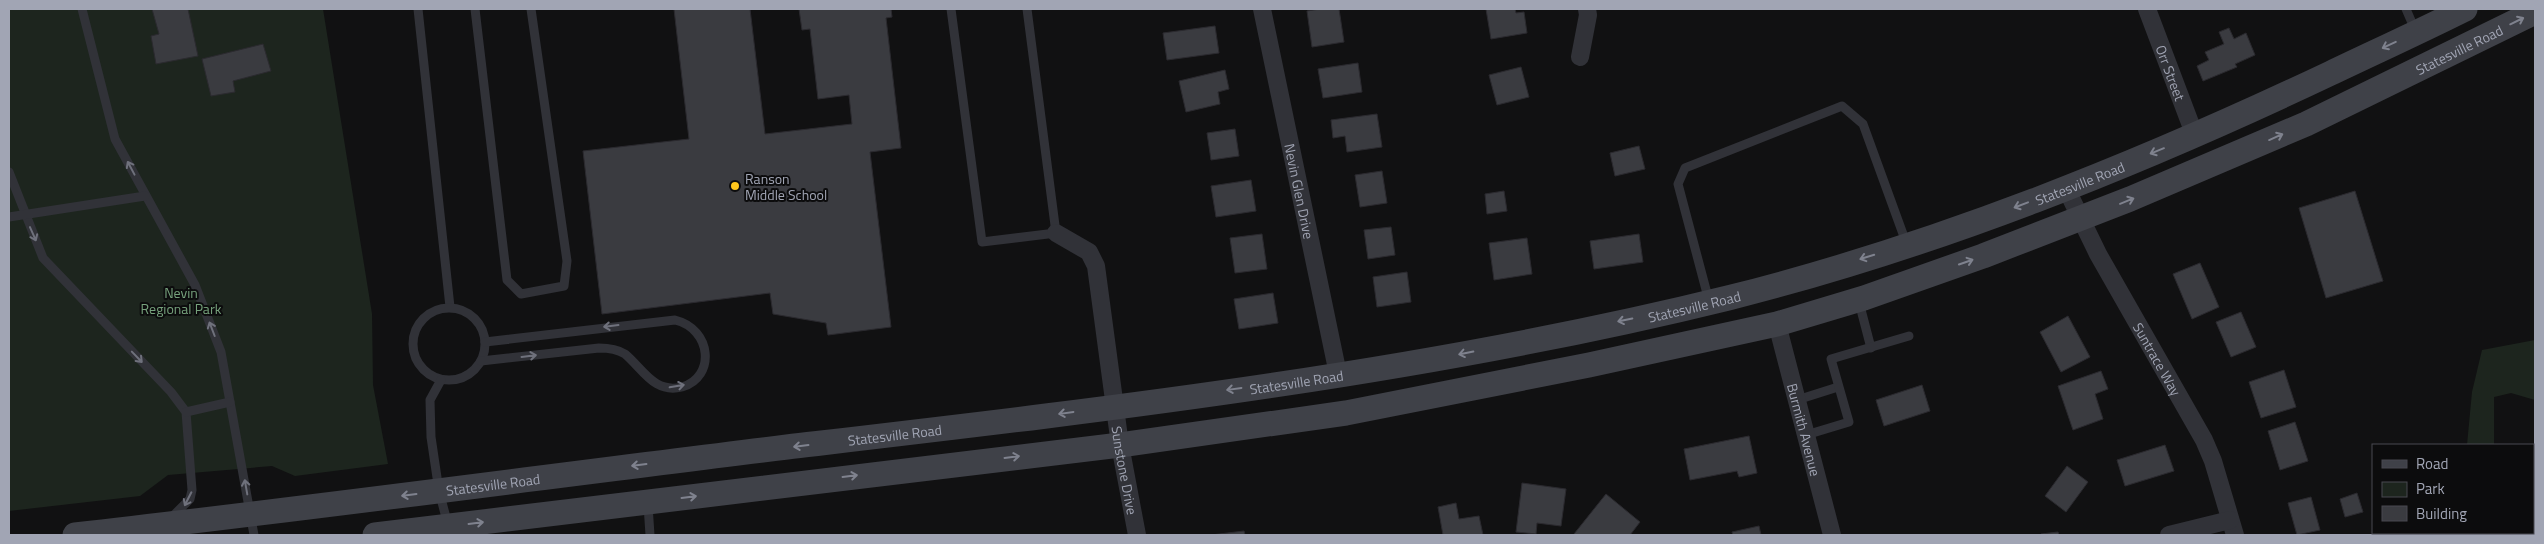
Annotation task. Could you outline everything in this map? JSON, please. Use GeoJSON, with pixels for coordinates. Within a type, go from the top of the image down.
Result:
{"type":"FeatureCollection","features":[{"type":"Feature","properties":{"kind":"main road","name":"Statesville Road"},"geometry":{"type":"LineString","coordinates":[[75,535],[160,526],[252,525],[439,492],[1114,406],[1455,355],[1710,302],[1811,275],[1907,245],[2066,188],[2195,136],[2464,9]]}},
{"type":"Feature","properties":{"kind":"main road","name":"Statesville Road"},"geometry":{"type":"LineString","coordinates":[[375,535],[450,531],[648,502],[1120,445],[1346,413],[1777,324],[1858,299],[2081,219],[2306,124],[2535,12]]}},
{"type":"Feature","properties":{"kind":"street","name":"Nevin Glen Drive"},"geometry":{"type":"LineString","coordinates":[[1262,9],[1338,374]]}},
{"type":"Feature","properties":{"kind":"street"},"geometry":{"type":"LineString","coordinates":[[1580,57],[1588,16],[1587,9]]}},
{"type":"Feature","properties":{"kind":"street","name":"Orr Street"},"geometry":{"type":"LineString","coordinates":[[2147,9],[2195,136]]}},
{"type":"Feature","properties":{"kind":"street","name":"Suntrace Way"},"geometry":{"type":"LineString","coordinates":[[2066,188],[2098,254],[2204,440],[2213,461],[2232,528]]}},
{"type":"Feature","properties":{"kind":"street","name":"Sunstone Drive"},"geometry":{"type":"LineString","coordinates":[[1056,233],[1089,252],[1096,266],[1114,406],[1137,535]]}},
{"type":"Feature","properties":{"kind":"street","name":"Burmith Avenue"},"geometry":{"type":"LineString","coordinates":[[1777,324],[1832,535]]}},
{"type":"Feature","properties":{"kind":"street"},"geometry":{"type":"LineString","coordinates":[[2169,535],[2232,528]]}},
{"type":"Feature","properties":{"kind":"lane"},"geometry":{"type":"LineString","coordinates":[[82,9],[115,139],[195,284],[221,352],[252,525]]}},
{"type":"Feature","properties":{"kind":"lane"},"geometry":{"type":"LineString","coordinates":[[418,9],[450,308]]}},
{"type":"Feature","properties":{"kind":"lane"},"geometry":{"type":"LineString","coordinates":[[475,9],[507,280],[521,294],[564,286],[567,261],[531,9]]}},
{"type":"Feature","properties":{"kind":"lane"},"geometry":{"type":"LineString","coordinates":[[951,9],[982,242],[1056,233],[1027,9]]}},
{"type":"Feature","properties":{"kind":"lane"},"geometry":{"type":"LineString","coordinates":[[2406,9],[2416,32]]}},
{"type":"Feature","properties":{"kind":"lane"},"geometry":{"type":"LineString","coordinates":[[1710,302],[1678,184],[1684,168],[1842,106],[1862,124],[1907,245]]}},
{"type":"Feature","properties":{"kind":"lane"},"geometry":{"type":"LineString","coordinates":[[9,172],[43,258],[171,392],[186,412],[192,490],[190,499],[182,509],[160,526]]}},
{"type":"Feature","properties":{"kind":"lane"},"geometry":{"type":"LineString","coordinates":[[9,217],[145,196]]}},
{"type":"Feature","properties":{"kind":"lane"},"geometry":{"type":"LineString","coordinates":[[1858,299],[1871,348]]}},
{"type":"Feature","properties":{"kind":"lane"},"geometry":{"type":"LineString","coordinates":[[450,308],[462,310],[472,316],[480,326],[485,342],[481,361],[474,371],[464,378],[452,381],[430,376],[421,368],[415,358],[412,346],[418,324],[426,315],[437,309],[450,308]]}},
{"type":"Feature","properties":{"kind":"lane"},"geometry":{"type":"LineString","coordinates":[[481,361],[599,348],[613,349],[624,354],[652,383],[666,388],[682,387],[694,380],[702,368],[705,355],[704,342],[697,331],[685,322],[675,320],[485,342]]}},
{"type":"Feature","properties":{"kind":"lane"},"geometry":{"type":"LineString","coordinates":[[1806,435],[1848,422],[1831,359],[1909,336]]}},
{"type":"Feature","properties":{"kind":"lane"},"geometry":{"type":"LineString","coordinates":[[441,380],[430,400],[431,437],[439,492],[450,531]]}},
{"type":"Feature","properties":{"kind":"lane"},"geometry":{"type":"LineString","coordinates":[[1797,400],[1838,387]]}},
{"type":"Feature","properties":{"kind":"lane"},"geometry":{"type":"LineString","coordinates":[[186,412],[230,402]]}},
{"type":"Feature","properties":{"kind":"lane"},"geometry":{"type":"LineString","coordinates":[[648,502],[650,535]]}},
{"type":"Feature","properties":{"kind":"green space","name":"Nevin Regional Park"},"geometry":{"type":"Polygon","coordinates":[[[9,9],[323,9],[372,314],[373,385],[388,464],[295,476],[272,466],[168,475],[140,496],[9,511],[9,9]]]}},
{"type":"Feature","properties":{"kind":"green space"},"geometry":{"type":"Polygon","coordinates":[[[2535,340],[2535,400],[2511,393],[2494,397],[2494,444],[2467,444],[2472,392],[2482,350],[2535,340]]]}},
{"type":"Feature","properties":{"kind":"green space"},"geometry":{"type":"Polygon","coordinates":[[[2534,490],[2535,535],[2476,535],[2534,534],[2534,490]]]}},
{"type":"Feature","properties":{"kind":"building"},"geometry":{"type":"Polygon","coordinates":[[[152,9],[188,9],[198,56],[156,64],[151,36],[159,34],[152,9]]]}},
{"type":"Feature","properties":{"kind":"building"},"geometry":{"type":"Polygon","coordinates":[[[674,9],[750,9],[765,134],[852,124],[849,95],[818,99],[810,29],[802,30],[799,9],[891,9],[892,17],[886,18],[901,148],[870,152],[891,327],[828,335],[826,323],[773,314],[770,293],[602,314],[583,151],[689,139],[674,9]]]}},
{"type":"Feature","properties":{"kind":"building"},"geometry":{"type":"Polygon","coordinates":[[[1339,9],[1344,42],[1312,47],[1307,11],[1339,9]]]}},
{"type":"Feature","properties":{"kind":"building"},"geometry":{"type":"Polygon","coordinates":[[[1486,9],[1515,9],[1516,13],[1524,12],[1527,33],[1491,39],[1486,9]]]}},
{"type":"Feature","properties":{"kind":"building"},"geometry":{"type":"Polygon","coordinates":[[[1215,26],[1219,53],[1167,60],[1163,33],[1215,26]]]}},
{"type":"Feature","properties":{"kind":"building"},"geometry":{"type":"Polygon","coordinates":[[[2229,28],[2234,39],[2246,33],[2255,55],[2235,64],[2237,67],[2203,81],[2197,66],[2209,60],[2205,52],[2224,44],[2219,32],[2229,28]]]}},
{"type":"Feature","properties":{"kind":"building"},"geometry":{"type":"Polygon","coordinates":[[[263,44],[271,71],[233,81],[235,92],[211,96],[202,59],[263,44]]]}},
{"type":"Feature","properties":{"kind":"building"},"geometry":{"type":"Polygon","coordinates":[[[1358,63],[1362,92],[1323,98],[1318,69],[1358,63]]]}},
{"type":"Feature","properties":{"kind":"building"},"geometry":{"type":"Polygon","coordinates":[[[1521,67],[1529,97],[1497,105],[1489,75],[1521,67]]]}},
{"type":"Feature","properties":{"kind":"building"},"geometry":{"type":"Polygon","coordinates":[[[1225,70],[1229,89],[1218,92],[1220,104],[1186,112],[1179,81],[1225,70]]]}},
{"type":"Feature","properties":{"kind":"building"},"geometry":{"type":"Polygon","coordinates":[[[1377,114],[1382,147],[1347,152],[1345,136],[1333,138],[1331,120],[1377,114]]]}},
{"type":"Feature","properties":{"kind":"building"},"geometry":{"type":"Polygon","coordinates":[[[1235,129],[1239,156],[1211,160],[1207,133],[1235,129]]]}},
{"type":"Feature","properties":{"kind":"building"},"geometry":{"type":"Polygon","coordinates":[[[1639,146],[1645,169],[1615,176],[1610,153],[1639,146]]]}},
{"type":"Feature","properties":{"kind":"building"},"geometry":{"type":"Polygon","coordinates":[[[1382,171],[1387,203],[1360,207],[1355,175],[1382,171]]]}},
{"type":"Feature","properties":{"kind":"building"},"geometry":{"type":"Polygon","coordinates":[[[1251,180],[1256,211],[1216,217],[1211,186],[1251,180]]]}},
{"type":"Feature","properties":{"kind":"building"},"geometry":{"type":"Polygon","coordinates":[[[1504,191],[1507,211],[1487,214],[1485,194],[1504,191]]]}},
{"type":"Feature","properties":{"kind":"building"},"geometry":{"type":"Polygon","coordinates":[[[2355,191],[2383,281],[2326,298],[2299,208],[2355,191]]]}},
{"type":"Feature","properties":{"kind":"building"},"geometry":{"type":"Polygon","coordinates":[[[1391,227],[1395,255],[1368,259],[1364,230],[1391,227]]]}},
{"type":"Feature","properties":{"kind":"building"},"geometry":{"type":"Polygon","coordinates":[[[1262,234],[1267,269],[1235,273],[1230,238],[1262,234]]]}},
{"type":"Feature","properties":{"kind":"building"},"geometry":{"type":"Polygon","coordinates":[[[1639,234],[1643,262],[1594,269],[1590,241],[1639,234]]]}},
{"type":"Feature","properties":{"kind":"building"},"geometry":{"type":"Polygon","coordinates":[[[1527,238],[1532,274],[1494,280],[1489,243],[1527,238]]]}},
{"type":"Feature","properties":{"kind":"building"},"geometry":{"type":"Polygon","coordinates":[[[2200,263],[2219,307],[2192,319],[2173,274],[2200,263]]]}},
{"type":"Feature","properties":{"kind":"building"},"geometry":{"type":"Polygon","coordinates":[[[1407,272],[1411,302],[1377,307],[1373,277],[1407,272]]]}},
{"type":"Feature","properties":{"kind":"building"},"geometry":{"type":"Polygon","coordinates":[[[1273,293],[1278,323],[1239,329],[1234,299],[1273,293]]]}},
{"type":"Feature","properties":{"kind":"building"},"geometry":{"type":"Polygon","coordinates":[[[2241,312],[2256,347],[2231,357],[2216,322],[2241,312]]]}},
{"type":"Feature","properties":{"kind":"building"},"geometry":{"type":"Polygon","coordinates":[[[2068,316],[2090,357],[2061,372],[2040,332],[2068,316]]]}},
{"type":"Feature","properties":{"kind":"building"},"geometry":{"type":"Polygon","coordinates":[[[2284,370],[2296,407],[2261,418],[2249,382],[2284,370]]]}},
{"type":"Feature","properties":{"kind":"building"},"geometry":{"type":"Polygon","coordinates":[[[2101,371],[2108,389],[2095,394],[2103,419],[2073,430],[2058,386],[2101,371]]]}},
{"type":"Feature","properties":{"kind":"building"},"geometry":{"type":"Polygon","coordinates":[[[1922,385],[1930,411],[1884,426],[1876,400],[1922,385]]]}},
{"type":"Feature","properties":{"kind":"building"},"geometry":{"type":"Polygon","coordinates":[[[2295,422],[2308,461],[2280,470],[2268,431],[2295,422]]]}},
{"type":"Feature","properties":{"kind":"building"},"geometry":{"type":"Polygon","coordinates":[[[1749,436],[1757,473],[1739,477],[1737,471],[1690,480],[1684,449],[1749,436]]]}},
{"type":"Feature","properties":{"kind":"building"},"geometry":{"type":"Polygon","coordinates":[[[2165,445],[2174,471],[2125,486],[2117,460],[2165,445]]]}},
{"type":"Feature","properties":{"kind":"building"},"geometry":{"type":"Polygon","coordinates":[[[2067,466],[2088,482],[2066,512],[2045,496],[2067,466]]]}},
{"type":"Feature","properties":{"kind":"building"},"geometry":{"type":"Polygon","coordinates":[[[1522,483],[1566,489],[1561,526],[1537,523],[1536,534],[1516,532],[1522,483]]]}},
{"type":"Feature","properties":{"kind":"building"},"geometry":{"type":"Polygon","coordinates":[[[2357,493],[2363,512],[2345,517],[2340,499],[2357,493]]]}},
{"type":"Feature","properties":{"kind":"building"},"geometry":{"type":"Polygon","coordinates":[[[1606,494],[1640,522],[1630,535],[1574,534],[1606,494]]]}},
{"type":"Feature","properties":{"kind":"building"},"geometry":{"type":"Polygon","coordinates":[[[2311,497],[2320,530],[2297,535],[2288,503],[2311,497]]]}},
{"type":"Feature","properties":{"kind":"building"},"geometry":{"type":"Polygon","coordinates":[[[1456,503],[1459,519],[1479,516],[1483,535],[1443,535],[1438,507],[1456,503]]]}},
{"type":"Feature","properties":{"kind":"building"},"geometry":{"type":"Polygon","coordinates":[[[1759,526],[1761,535],[1733,535],[1732,532],[1759,526]]]}},
{"type":"Feature","properties":{"kind":"building"},"geometry":{"type":"Polygon","coordinates":[[[1244,531],[1245,535],[1211,535],[1244,531]]]}},
{"type":"Feature","properties":{"kind":"building"},"geometry":{"type":"Polygon","coordinates":[[[2058,532],[2059,535],[2041,534],[2058,532]]]}},
{"type":"Feature","properties":{"kind":"place","name":"Ranson Middle School"},"geometry":{"type":"Point","coordinates":[735,186]}}]}
